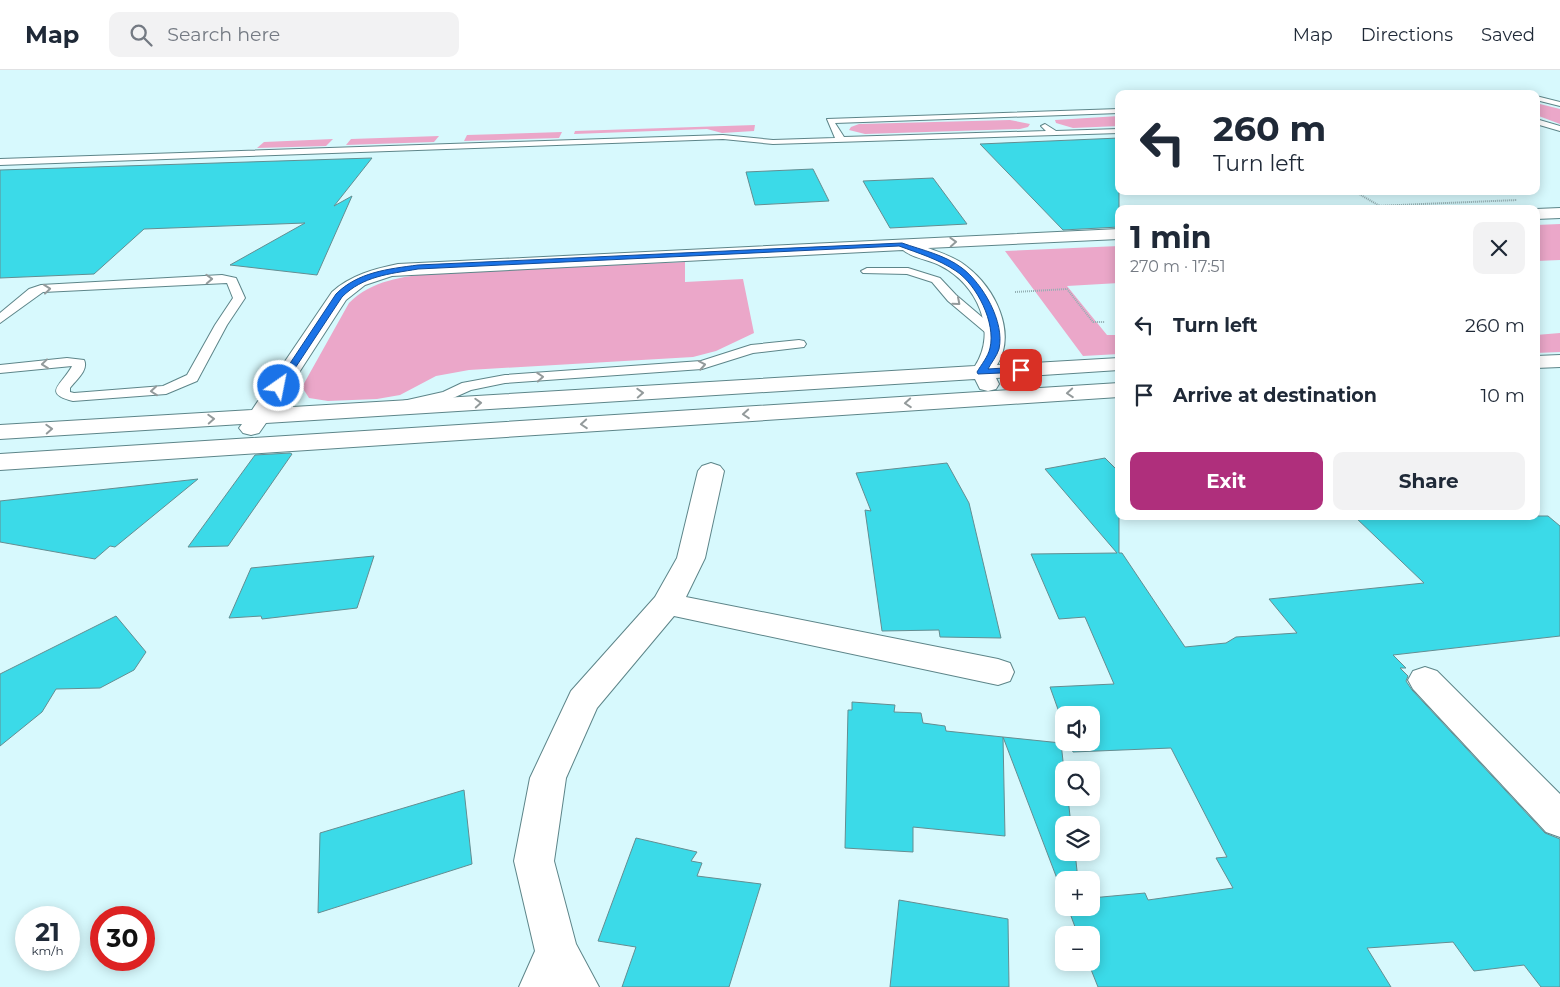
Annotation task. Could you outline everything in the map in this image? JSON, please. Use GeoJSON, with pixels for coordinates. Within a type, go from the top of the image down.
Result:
{"type":"FeatureCollection","features":[{"type":"Feature","properties":{"kind":"street"},"geometry":{"type":"LineString","coordinates":[[1540,214],[1560,213]]}},
{"type":"Feature","properties":{"kind":"street"},"geometry":{"type":"LineString","coordinates":[[239,446],[339,296],[347,287],[379,273],[418,267],[1115,234]]}},
{"type":"Feature","properties":{"kind":"street"},"geometry":{"type":"LineString","coordinates":[[899,244],[934,256],[960,270],[980,293],[994,318],[996,335],[994,351],[982,372]]}},
{"type":"Feature","properties":{"kind":"street"},"geometry":{"type":"LineString","coordinates":[[1540,362],[1560,361]]}},
{"type":"Feature","properties":{"kind":"street"},"geometry":{"type":"LineString","coordinates":[[0,432],[1115,364]]}},
{"type":"Feature","properties":{"kind":"street"},"geometry":{"type":"LineString","coordinates":[[982,372],[995,398]]}},
{"type":"Feature","properties":{"kind":"street"},"geometry":{"type":"LineString","coordinates":[[0,462],[1115,390]]}},
{"type":"Feature","properties":{"kind":"street"},"geometry":{"type":"LineString","coordinates":[[558,976],[534,861],[548,778],[583,701],[667,604],[691,558],[711,471]]}},
{"type":"Feature","properties":{"kind":"street"},"geometry":{"type":"LineString","coordinates":[[667,604],[998,672]]}},
{"type":"Feature","properties":{"kind":"street"},"geometry":{"type":"LineString","coordinates":[[1425,680],[1560,820]]}},
{"type":"Feature","properties":{"kind":"lane"},"geometry":{"type":"LineString","coordinates":[[1540,99],[1560,104]]}},
{"type":"Feature","properties":{"kind":"lane"},"geometry":{"type":"LineString","coordinates":[[841,140],[830,121],[1115,111]]}},
{"type":"Feature","properties":{"kind":"lane"},"geometry":{"type":"LineString","coordinates":[[1032,114],[1054,133]]}},
{"type":"Feature","properties":{"kind":"lane"},"geometry":{"type":"LineString","coordinates":[[1540,122],[1560,129]]}},
{"type":"Feature","properties":{"kind":"lane"},"geometry":{"type":"LineString","coordinates":[[0,162],[723,137],[773,142],[1115,131]]}},
{"type":"Feature","properties":{"kind":"lane"},"geometry":{"type":"LineString","coordinates":[[867,272],[908,271],[936,280],[952,298],[996,335]]}},
{"type":"Feature","properties":{"kind":"lane"},"geometry":{"type":"LineString","coordinates":[[0,368],[68,362],[79,363],[79,368],[63,388],[63,394],[73,397],[166,390],[192,378],[221,325],[239,298],[232,280],[222,278],[41,289],[33,292],[3,317]]}},
{"type":"Feature","properties":{"kind":"lane"},"geometry":{"type":"LineString","coordinates":[[391,408],[448,395],[467,386],[506,379],[702,366],[751,349],[799,344]]}},
{"type":"Feature","properties":{"kind":"path"},"geometry":{"type":"LineString","coordinates":[[1361,195],[1377,205]]}},
{"type":"Feature","properties":{"kind":"path"},"geometry":{"type":"LineString","coordinates":[[1400,205],[1524,199]]}},
{"type":"Feature","properties":{"kind":"path"},"geometry":{"type":"LineString","coordinates":[[980,293],[1066,289],[1093,322],[1105,322]]}},
{"type":"Feature","properties":{"kind":"shaded area"},"geometry":{"type":"Polygon","coordinates":[[[1540,104],[1560,109],[1560,124],[1540,116],[1540,104]]]}},
{"type":"Feature","properties":{"kind":"shaded area"},"geometry":{"type":"Polygon","coordinates":[[[1115,116],[1115,126],[1073,128],[1056,123],[1055,120],[1115,116]]]}},
{"type":"Feature","properties":{"kind":"shaded area"},"geometry":{"type":"Polygon","coordinates":[[[1010,120],[1030,124],[1028,127],[1020,129],[865,134],[849,130],[851,127],[859,124],[1010,120]]]}},
{"type":"Feature","properties":{"kind":"shaded area"},"geometry":{"type":"Polygon","coordinates":[[[755,125],[754,131],[722,133],[707,129],[574,134],[575,131],[755,125]]]}},
{"type":"Feature","properties":{"kind":"shaded area"},"geometry":{"type":"Polygon","coordinates":[[[562,132],[559,138],[464,141],[467,135],[562,132]]]}},
{"type":"Feature","properties":{"kind":"shaded area"},"geometry":{"type":"Polygon","coordinates":[[[439,136],[434,142],[346,145],[351,139],[439,136]]]}},
{"type":"Feature","properties":{"kind":"shaded area"},"geometry":{"type":"Polygon","coordinates":[[[333,139],[326,146],[257,148],[264,142],[333,139]]]}},
{"type":"Feature","properties":{"kind":"shaded area"},"geometry":{"type":"Polygon","coordinates":[[[1560,224],[1560,260],[1540,261],[1540,225],[1560,224]]]}},
{"type":"Feature","properties":{"kind":"shaded area"},"geometry":{"type":"Polygon","coordinates":[[[1115,246],[1115,283],[1067,286],[1107,335],[1115,335],[1115,354],[1083,356],[1005,251],[1115,246]]]}},
{"type":"Feature","properties":{"kind":"shaded area"},"geometry":{"type":"Polygon","coordinates":[[[685,262],[685,282],[743,279],[754,333],[716,351],[693,357],[469,370],[436,376],[400,395],[377,399],[328,401],[309,398],[302,387],[349,303],[367,289],[378,284],[410,276],[433,273],[685,262]]]}},
{"type":"Feature","properties":{"kind":"shaded area"},"geometry":{"type":"Polygon","coordinates":[[[1560,333],[1560,352],[1540,353],[1540,335],[1560,333]]]}},
{"type":"Feature","properties":{"kind":"building"},"geometry":{"type":"Polygon","coordinates":[[[1115,138],[1115,195],[1119,195],[1119,205],[1115,205],[1115,227],[1063,230],[980,144],[1115,138]]]}},
{"type":"Feature","properties":{"kind":"building"},"geometry":{"type":"Polygon","coordinates":[[[372,158],[334,206],[352,196],[317,275],[230,265],[305,223],[144,229],[94,274],[0,278],[0,170],[372,158]]]}},
{"type":"Feature","properties":{"kind":"building"},"geometry":{"type":"Polygon","coordinates":[[[813,169],[829,201],[755,205],[746,172],[813,169]]]}},
{"type":"Feature","properties":{"kind":"building"},"geometry":{"type":"Polygon","coordinates":[[[933,178],[967,224],[890,228],[863,181],[933,178]]]}},
{"type":"Feature","properties":{"kind":"building"},"geometry":{"type":"Polygon","coordinates":[[[292,454],[228,546],[188,547],[255,455],[292,454]]]}},
{"type":"Feature","properties":{"kind":"building"},"geometry":{"type":"Polygon","coordinates":[[[1105,458],[1115,468],[1115,520],[1119,520],[1119,553],[1122,553],[1185,647],[1226,643],[1236,637],[1297,633],[1269,599],[1424,583],[1358,520],[1540,520],[1540,516],[1548,516],[1560,526],[1560,636],[1393,655],[1406,668],[1400,668],[1408,676],[1406,681],[1412,690],[1545,833],[1560,839],[1560,987],[1541,987],[1524,965],[1474,971],[1453,942],[1367,948],[1391,987],[1098,987],[1092,971],[1100,971],[1100,926],[1075,926],[1071,916],[1100,916],[1100,897],[1145,893],[1148,900],[1233,888],[1216,858],[1227,857],[1171,748],[1100,751],[1100,706],[1057,706],[1050,687],[1114,684],[1085,617],[1059,619],[1031,554],[1117,553],[1045,469],[1105,458]]]}},
{"type":"Feature","properties":{"kind":"building"},"geometry":{"type":"Polygon","coordinates":[[[947,463],[969,503],[1001,638],[940,637],[939,630],[882,631],[865,510],[871,511],[856,473],[947,463]]]}},
{"type":"Feature","properties":{"kind":"building"},"geometry":{"type":"Polygon","coordinates":[[[198,479],[115,547],[110,546],[95,559],[0,542],[0,501],[198,479]]]}},
{"type":"Feature","properties":{"kind":"building"},"geometry":{"type":"Polygon","coordinates":[[[374,556],[357,608],[262,619],[261,616],[229,618],[251,568],[374,556]]]}},
{"type":"Feature","properties":{"kind":"building"},"geometry":{"type":"Polygon","coordinates":[[[116,616],[146,652],[134,670],[100,688],[56,689],[42,712],[0,746],[0,674],[116,616]]]}},
{"type":"Feature","properties":{"kind":"building"},"geometry":{"type":"Polygon","coordinates":[[[852,702],[895,705],[894,712],[921,713],[923,723],[945,726],[946,731],[1003,737],[1005,836],[913,827],[913,852],[845,848],[848,710],[852,710],[852,702]]]}},
{"type":"Feature","properties":{"kind":"building"},"geometry":{"type":"Polygon","coordinates":[[[1003,737],[1055,742],[1055,751],[1062,751],[1063,761],[1055,761],[1055,806],[1069,806],[1070,816],[1055,816],[1055,861],[1076,861],[1077,871],[1055,871],[1055,873],[1003,737]]]}},
{"type":"Feature","properties":{"kind":"building"},"geometry":{"type":"Polygon","coordinates":[[[464,790],[472,864],[318,913],[320,833],[464,790]]]}},
{"type":"Feature","properties":{"kind":"building"},"geometry":{"type":"Polygon","coordinates":[[[636,838],[697,852],[691,861],[702,863],[697,876],[761,884],[729,987],[622,987],[636,947],[598,941],[636,838]]]}},
{"type":"Feature","properties":{"kind":"building"},"geometry":{"type":"Polygon","coordinates":[[[899,900],[1008,919],[1009,987],[890,987],[899,900]]]}},
{"type":"Feature","properties":{"kind":"route"},"geometry":{"type":"LineString","coordinates":[[279,386],[339,296],[347,287],[379,273],[418,267],[899,244],[934,256],[960,270],[980,293],[994,318],[996,335],[994,351],[982,372],[1021,370]]}}]}
